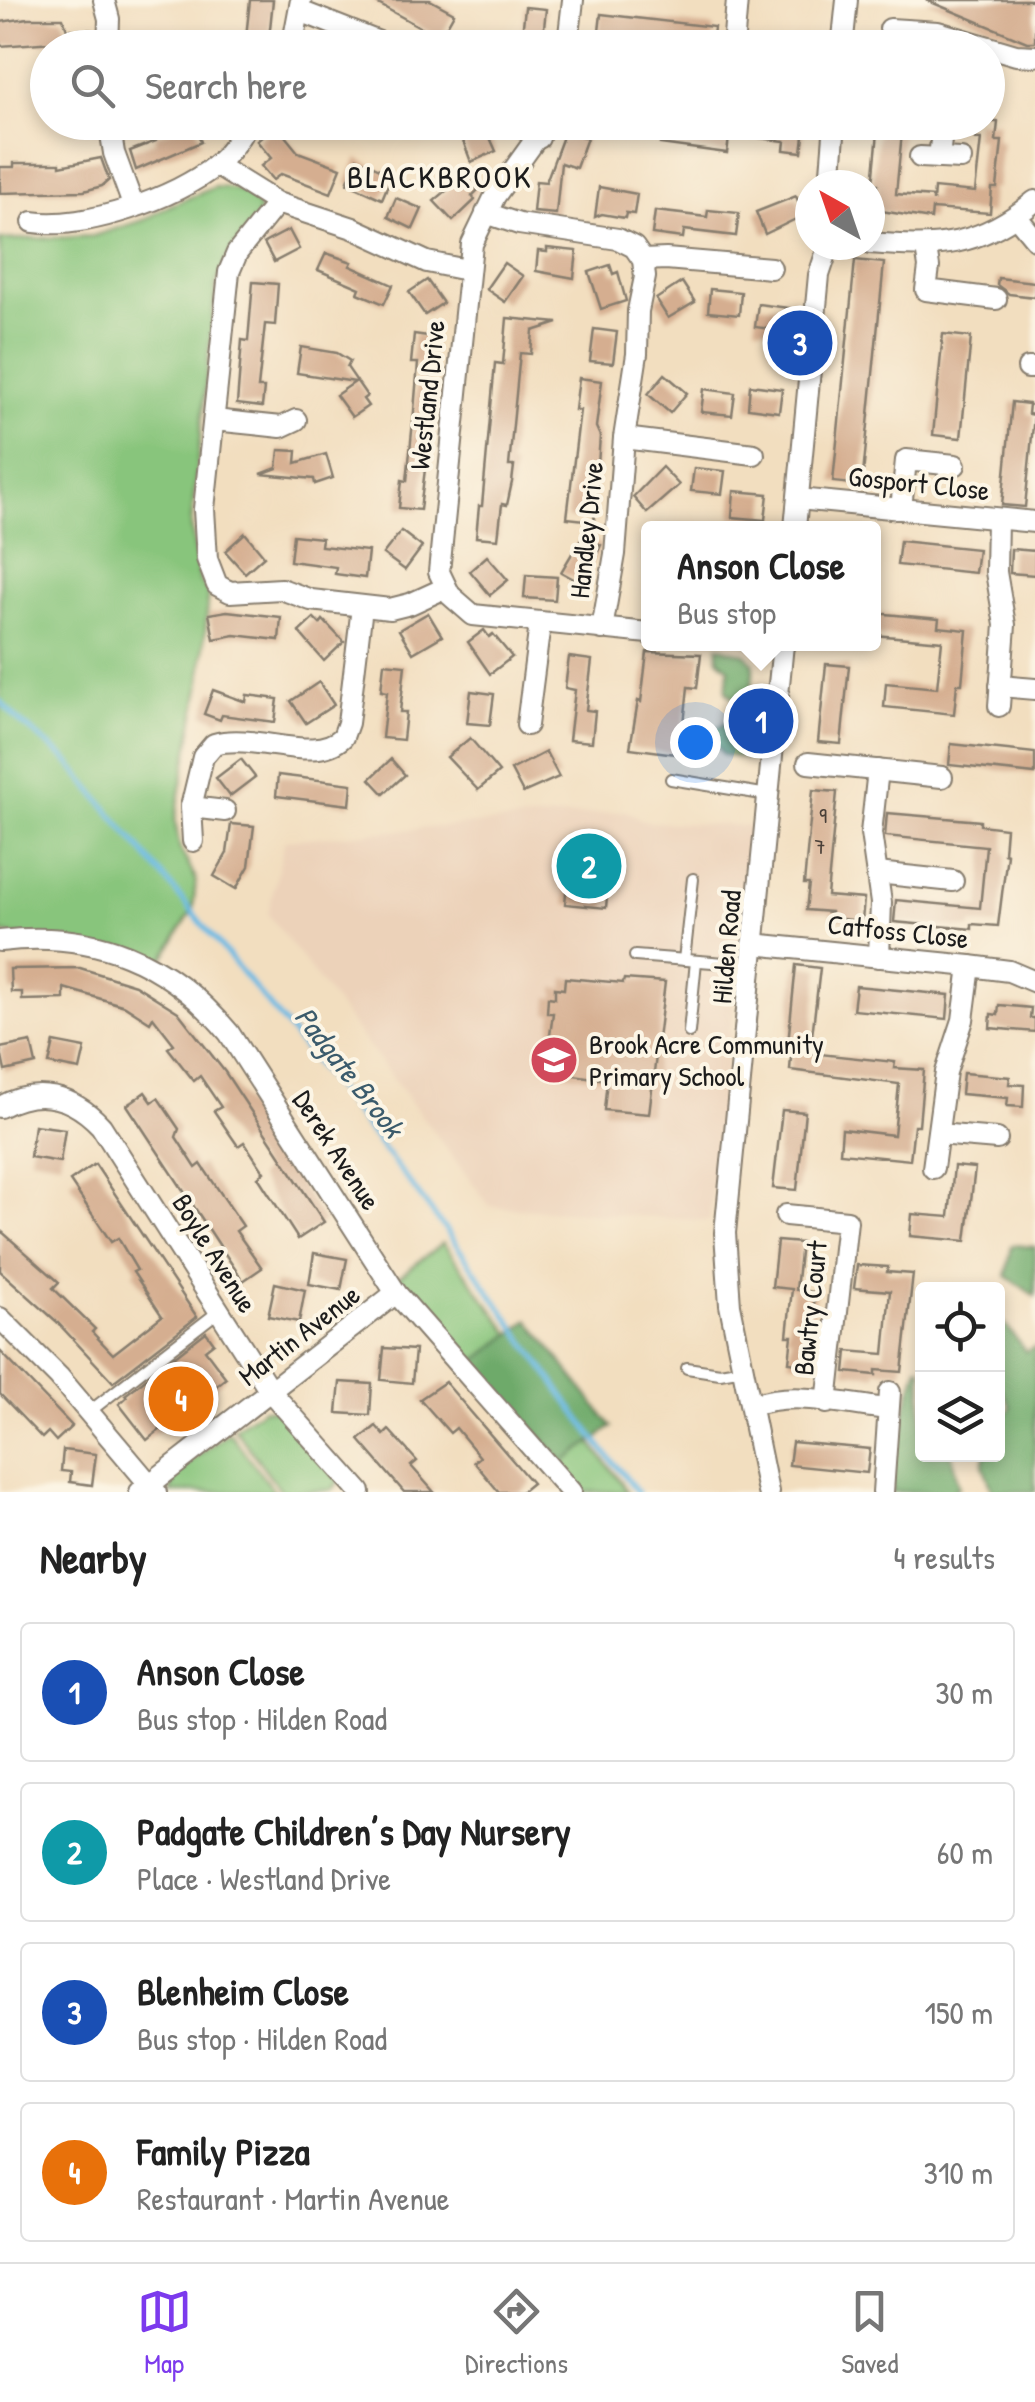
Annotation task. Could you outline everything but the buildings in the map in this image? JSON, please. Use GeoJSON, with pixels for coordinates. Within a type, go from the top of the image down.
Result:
{"type":"FeatureCollection","features":[{"type":"Feature","properties":{"kind":"street"},"geometry":{"type":"LineString","coordinates":[[104,0],[109,30]]}},
{"type":"Feature","properties":{"kind":"street"},"geometry":{"type":"LineString","coordinates":[[569,30],[572,0]]}},
{"type":"Feature","properties":{"kind":"street"},"geometry":{"type":"LineString","coordinates":[[735,30],[737,0]]}},
{"type":"Feature","properties":{"kind":"street"},"geometry":{"type":"LineString","coordinates":[[844,30],[847,0]]}},
{"type":"Feature","properties":{"kind":"street"},"geometry":{"type":"LineString","coordinates":[[295,30],[300,5],[355,30]]}},
{"type":"Feature","properties":{"kind":"street"},"geometry":{"type":"LineString","coordinates":[[890,29],[895,30]]}},
{"type":"Feature","properties":{"kind":"street"},"geometry":{"type":"LineString","coordinates":[[1005,53],[1035,56]]}},
{"type":"Feature","properties":{"kind":"street"},"geometry":{"type":"LineString","coordinates":[[112,140],[134,205]]}},
{"type":"Feature","properties":{"kind":"street"},"geometry":{"type":"LineString","coordinates":[[34,222],[79,223],[193,182],[216,165],[238,140]]}},
{"type":"Feature","properties":{"kind":"street","name":"Westland Drive"},"geometry":{"type":"LineString","coordinates":[[445,588],[438,565],[472,244],[495,196],[536,140]]}},
{"type":"Feature","properties":{"kind":"street"},"geometry":{"type":"LineString","coordinates":[[831,170],[834,140]]}},
{"type":"Feature","properties":{"kind":"street"},"geometry":{"type":"LineString","coordinates":[[940,158],[942,140]]}},
{"type":"Feature","properties":{"kind":"street"},"geometry":{"type":"LineString","coordinates":[[216,165],[277,203],[354,228],[427,262],[467,270]]}},
{"type":"Feature","properties":{"kind":"street"},"geometry":{"type":"LineString","coordinates":[[885,244],[926,248],[974,239],[1035,202]]}},
{"type":"Feature","properties":{"kind":"street"},"geometry":{"type":"LineString","coordinates":[[277,203],[232,262],[204,522],[209,570],[217,584],[230,592],[281,589],[311,600],[400,608],[445,588],[472,615],[641,632]]}},
{"type":"Feature","properties":{"kind":"street"},"geometry":{"type":"LineString","coordinates":[[486,214],[519,224],[618,239],[634,247],[643,260],[776,269]]}},
{"type":"Feature","properties":{"kind":"street"},"geometry":{"type":"LineString","coordinates":[[1016,216],[1035,239]]}},
{"type":"Feature","properties":{"kind":"street"},"geometry":{"type":"LineString","coordinates":[[926,248],[926,290],[996,300]]}},
{"type":"Feature","properties":{"kind":"street","name":"Handley Drive"},"geometry":{"type":"LineString","coordinates":[[602,629],[615,554],[624,438],[645,277],[643,260]]}},
{"type":"Feature","properties":{"kind":"street"},"geometry":{"type":"LineString","coordinates":[[796,521],[819,275],[824,260]]}},
{"type":"Feature","properties":{"kind":"street"},"geometry":{"type":"LineString","coordinates":[[214,420],[280,428],[299,418]]}},
{"type":"Feature","properties":{"kind":"street","name":"Handley Drive"},"geometry":{"type":"LineString","coordinates":[[624,438],[757,454]]}},
{"type":"Feature","properties":{"kind":"street"},"geometry":{"type":"LineString","coordinates":[[901,509],[906,460],[955,465]]}},
{"type":"Feature","properties":{"kind":"street","name":"Gosport Close"},"geometry":{"type":"LineString","coordinates":[[798,499],[1035,522]]}},
{"type":"Feature","properties":{"kind":"street"},"geometry":{"type":"LineString","coordinates":[[998,518],[996,572],[1005,625],[1000,696],[1035,689]]}},
{"type":"Feature","properties":{"kind":"street"},"geometry":{"type":"LineString","coordinates":[[193,841],[191,806],[203,757],[214,744],[250,739],[322,750],[343,737],[362,607]]}},
{"type":"Feature","properties":{"kind":"street"},"geometry":{"type":"LineString","coordinates":[[528,729],[540,624]]}},
{"type":"Feature","properties":{"kind":"street","name":"Hilden Road"},"geometry":{"type":"LineString","coordinates":[[768,1492],[730,1305],[725,1233],[782,651]]}},
{"type":"Feature","properties":{"kind":"street"},"geometry":{"type":"LineString","coordinates":[[808,763],[942,777]]}},
{"type":"Feature","properties":{"kind":"street"},"geometry":{"type":"LineString","coordinates":[[878,770],[871,833],[882,903],[879,957]]}},
{"type":"Feature","properties":{"kind":"street"},"geometry":{"type":"LineString","coordinates":[[191,806],[225,811]]}},
{"type":"Feature","properties":{"kind":"street"},"geometry":{"type":"LineString","coordinates":[[878,873],[953,881]]}},
{"type":"Feature","properties":{"kind":"street","name":"Derek Avenue"},"geometry":{"type":"LineString","coordinates":[[0,941],[57,938],[108,948],[160,971],[196,996],[228,1033],[396,1293],[571,1492]]}},
{"type":"Feature","properties":{"kind":"street","name":"Catfoss Close"},"geometry":{"type":"LineString","coordinates":[[752,955],[879,957],[1009,972],[1035,982]]}},
{"type":"Feature","properties":{"kind":"street"},"geometry":{"type":"LineString","coordinates":[[933,1168],[946,1072],[963,1020],[970,966]]}},
{"type":"Feature","properties":{"kind":"street","name":"Boyle Avenue"},"geometry":{"type":"LineString","coordinates":[[0,1108],[16,1099],[49,1095],[65,1099],[102,1126],[271,1392],[360,1492]]}},
{"type":"Feature","properties":{"kind":"street"},"geometry":{"type":"LineString","coordinates":[[938,1134],[996,1139]]}},
{"type":"Feature","properties":{"kind":"street","name":"Bawtry Court"},"geometry":{"type":"LineString","coordinates":[[786,1215],[847,1221],[828,1402]]}},
{"type":"Feature","properties":{"kind":"street","name":"Martin Avenue"},"geometry":{"type":"LineString","coordinates":[[148,1490],[396,1293]]}},
{"type":"Feature","properties":{"kind":"street"},"geometry":{"type":"LineString","coordinates":[[0,1318],[89,1412],[148,1490]]}},
{"type":"Feature","properties":{"kind":"street"},"geometry":{"type":"LineString","coordinates":[[750,1406],[780,1398],[889,1401],[883,1492]]}},
{"type":"Feature","properties":{"kind":"lane"},"geometry":{"type":"LineString","coordinates":[[671,779],[768,795]]}},
{"type":"Feature","properties":{"kind":"lane"},"geometry":{"type":"LineString","coordinates":[[690,1032],[693,879]]}},
{"type":"Feature","properties":{"kind":"lane"},"geometry":{"type":"LineString","coordinates":[[635,956],[691,960],[752,955]]}},
{"type":"Feature","properties":{"kind":"lane"},"geometry":{"type":"LineString","coordinates":[[89,1412],[219,1311]]}},
{"type":"Feature","properties":{"kind":"lane"},"geometry":{"type":"LineString","coordinates":[[687,1368],[720,1372],[744,1369]]}},
{"type":"Feature","properties":{"kind":"shaded area","name":"Brook Acre Community Primary School"},"geometry":{"type":"Polygon","coordinates":[[[627,811],[651,822],[755,826],[709,1221],[490,1206],[268,914],[285,840],[627,811]]]}},
{"type":"Feature","properties":{"kind":"green space"},"geometry":{"type":"Polygon","coordinates":[[[215,187],[243,192],[253,199],[260,212],[226,259],[216,285],[191,525],[200,582],[209,592],[200,687],[175,821],[180,849],[196,879],[193,909],[161,963],[0,933],[0,240],[93,236],[144,220],[215,187]]]}},
{"type":"Feature","properties":{"kind":"green space"},"geometry":{"type":"Polygon","coordinates":[[[718,651],[736,651],[746,654],[754,664],[746,758],[723,755],[713,740],[716,728],[740,717],[738,702],[726,691],[729,668],[718,659],[718,651]]]}},
{"type":"Feature","properties":{"kind":"green space"},"geometry":{"type":"Polygon","coordinates":[[[443,1243],[628,1492],[581,1492],[396,1279],[443,1243]]]}},
{"type":"Feature","properties":{"kind":"green space"},"geometry":{"type":"Polygon","coordinates":[[[1012,1245],[1035,1247],[1035,1296],[1006,1276],[1012,1245]]]}},
{"type":"Feature","properties":{"kind":"green space"},"geometry":{"type":"Polygon","coordinates":[[[529,1320],[612,1427],[564,1462],[474,1362],[529,1320]]]}},
{"type":"Feature","properties":{"kind":"green space"},"geometry":{"type":"Polygon","coordinates":[[[1005,1324],[1026,1352],[1035,1347],[1035,1492],[993,1492],[983,1465],[1005,1462],[1005,1415],[1011,1407],[1005,1396],[1005,1324]]]}},
{"type":"Feature","properties":{"kind":"green space"},"geometry":{"type":"Polygon","coordinates":[[[915,1377],[915,1462],[953,1462],[959,1488],[950,1492],[892,1492],[894,1446],[915,1377]]]}},
{"type":"Feature","properties":{"kind":"green space"},"geometry":{"type":"Polygon","coordinates":[[[263,1409],[275,1410],[339,1481],[333,1490],[282,1492],[234,1428],[263,1409]]]}},
{"type":"Feature","properties":{"kind":"green space"},"geometry":{"type":"Polygon","coordinates":[[[229,1432],[275,1492],[170,1492],[176,1473],[229,1432]]]}},
{"type":"Feature","properties":{"kind":"waterway","name":"Padgate Brook"},"geometry":{"type":"LineString","coordinates":[[0,701],[66,759],[305,1050],[444,1228],[638,1492]]}},
{"type":"Feature","properties":{"kind":"place","name":"Blenheim Close"},"geometry":{"type":"Point","coordinates":[800,343]}},
{"type":"Feature","properties":{"kind":"place","name":"Anson Close"},"geometry":{"type":"Point","coordinates":[761,721]}},
{"type":"Feature","properties":{"kind":"place","name":"Padgate Children’s Day Nursery"},"geometry":{"type":"Point","coordinates":[589,866]}},
{"type":"Feature","properties":{"kind":"place","name":"Brook Acre Community Primary School"},"geometry":{"type":"Point","coordinates":[554,1060]}},
{"type":"Feature","properties":{"kind":"place","name":"Family Pizza"},"geometry":{"type":"Point","coordinates":[181,1399]}},
{"type":"Feature","properties":{"kind":"district","name":"BLACKBROOK"},"geometry":{"type":"Point","coordinates":[440,177]}}]}
